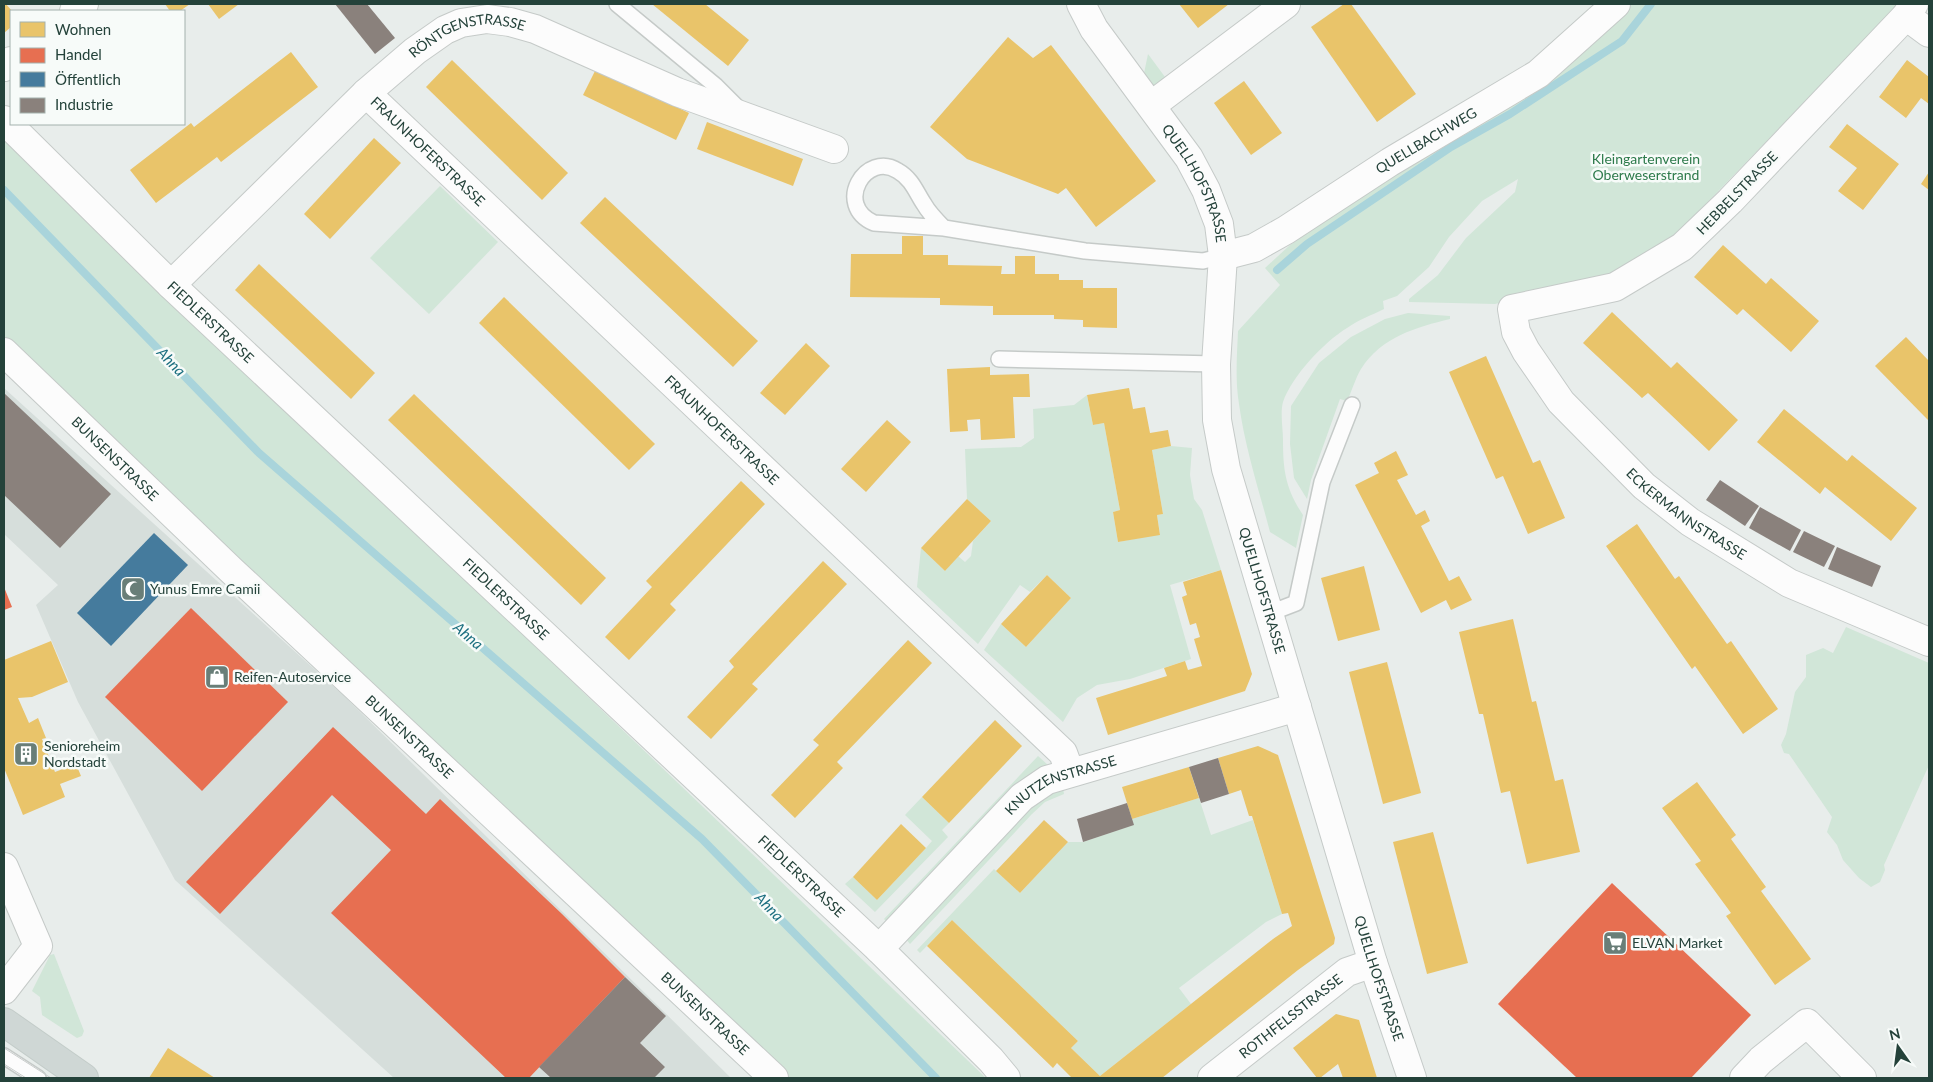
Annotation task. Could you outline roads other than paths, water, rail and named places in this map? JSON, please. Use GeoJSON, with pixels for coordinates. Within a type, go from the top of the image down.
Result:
{"type":"FeatureCollection","features":[{"type":"Feature","properties":{"kind":"main road"},"geometry":{"type":"LineString","coordinates":[[4,1022],[84,1078]]}},
{"type":"Feature","properties":{"kind":"street","name":"QUELLHOFSTRASSE"},"geometry":{"type":"LineString","coordinates":[[1080,4],[1094,29],[1152,105],[1189,158],[1206,190],[1219,224],[1224,256],[1216,364],[1217,420],[1226,468],[1373,963],[1412,1078]]}},
{"type":"Feature","properties":{"kind":"street"},"geometry":{"type":"LineString","coordinates":[[1152,105],[1286,4]]}},
{"type":"Feature","properties":{"kind":"street","name":"QUELLBACHWEG"},"geometry":{"type":"LineString","coordinates":[[1224,256],[1254,248],[1286,230],[1390,162],[1538,74],[1616,4]]}},
{"type":"Feature","properties":{"kind":"street"},"geometry":{"type":"LineString","coordinates":[[1910,10],[1929,34]]}},
{"type":"Feature","properties":{"kind":"street","name":"HEBBELSTRASSE"},"geometry":{"type":"LineString","coordinates":[[1512,309],[1615,287],[1682,247],[1709,223],[1910,10]]}},
{"type":"Feature","properties":{"kind":"street","name":"RÖNTGENSTRASSE"},"geometry":{"type":"LineString","coordinates":[[171,285],[366,93],[415,50],[444,30],[461,23],[487,19],[510,22],[535,29],[677,92],[834,149]]}},
{"type":"Feature","properties":{"kind":"street","name":"FRAUNHOFERSTRASSE"},"geometry":{"type":"LineString","coordinates":[[366,93],[1058,748],[1063,753],[1070,772]]}},
{"type":"Feature","properties":{"kind":"street","name":"FIEDLERSTRASSE"},"geometry":{"type":"LineString","coordinates":[[4,120],[171,285],[879,949],[991,1060],[1006,1078]]}},
{"type":"Feature","properties":{"kind":"street","name":"ECKERMANNSTRASSE"},"geometry":{"type":"LineString","coordinates":[[1512,309],[1516,332],[1526,351],[1561,402],[1649,490],[1690,522],[1789,583],[1929,642]]}},
{"type":"Feature","properties":{"kind":"street","name":"BUNSENSTRASSE"},"geometry":{"type":"LineString","coordinates":[[4,352],[239,577],[774,1078]]}},
{"type":"Feature","properties":{"kind":"street","name":"KNUTZENSTRASSE"},"geometry":{"type":"LineString","coordinates":[[879,949],[1022,797],[1047,780],[1297,707]]}},
{"type":"Feature","properties":{"kind":"street"},"geometry":{"type":"LineString","coordinates":[[4,867],[38,946],[4,990]]}},
{"type":"Feature","properties":{"kind":"street","name":"ROTHFELSSTRASSE"},"geometry":{"type":"LineString","coordinates":[[1212,1078],[1347,972],[1373,963]]}},
{"type":"Feature","properties":{"kind":"street"},"geometry":{"type":"LineString","coordinates":[[1744,1078],[1761,1060],[1807,1023],[1862,1078]]}},
{"type":"Feature","properties":{"kind":"lane"},"geometry":{"type":"LineString","coordinates":[[617,4],[716,86],[748,118]]}},
{"type":"Feature","properties":{"kind":"lane"},"geometry":{"type":"LineString","coordinates":[[944,228],[924,204],[917,190],[897,170],[888,167],[874,168],[864,173],[856,186],[854,197],[858,210],[865,219],[874,223],[944,228],[1085,251],[1203,261],[1224,256]]}},
{"type":"Feature","properties":{"kind":"lane"},"geometry":{"type":"LineString","coordinates":[[999,359],[1216,364]]}},
{"type":"Feature","properties":{"kind":"lane"},"geometry":{"type":"LineString","coordinates":[[1270,613],[1296,604],[1322,482],[1352,405]]}},
{"type":"Feature","properties":{"kind":"lane"},"geometry":{"type":"LineString","coordinates":[[4,1056],[38,1078]]}},
{"type":"Feature","properties":{"kind":"waterway"},"geometry":{"type":"LineString","coordinates":[[1277,270],[1307,244],[1451,147],[1510,114],[1622,41],[1651,4]]}},
{"type":"Feature","properties":{"kind":"waterway","name":"Ahna"},"geometry":{"type":"LineString","coordinates":[[4,190],[259,453],[702,839],[936,1078]]}},
{"type":"Feature","properties":{"kind":"tram line"},"geometry":{"type":"LineString","coordinates":[[4,1048],[51,1078]]}},
{"type":"Feature","properties":{"kind":"tram line"},"geometry":{"type":"LineString","coordinates":[[4,1064],[26,1078]]}},
{"type":"Feature","properties":{"kind":"place","name":"Yunus Emre Camii"},"geometry":{"type":"Point","coordinates":[133,589]}},
{"type":"Feature","properties":{"kind":"place","name":"Reifen-Autoservice"},"geometry":{"type":"Point","coordinates":[217,677]}},
{"type":"Feature","properties":{"kind":"place","name":"Senioreheim Nordstadt"},"geometry":{"type":"Point","coordinates":[26,754]}},
{"type":"Feature","properties":{"kind":"place","name":"ELVAN Market"},"geometry":{"type":"Point","coordinates":[1615,943]}},
{"type":"Feature","properties":{"kind":"park label","name":"Kleingartenverein Oberweserstrand"},"geometry":{"type":"Point","coordinates":[1646,168]}}]}
